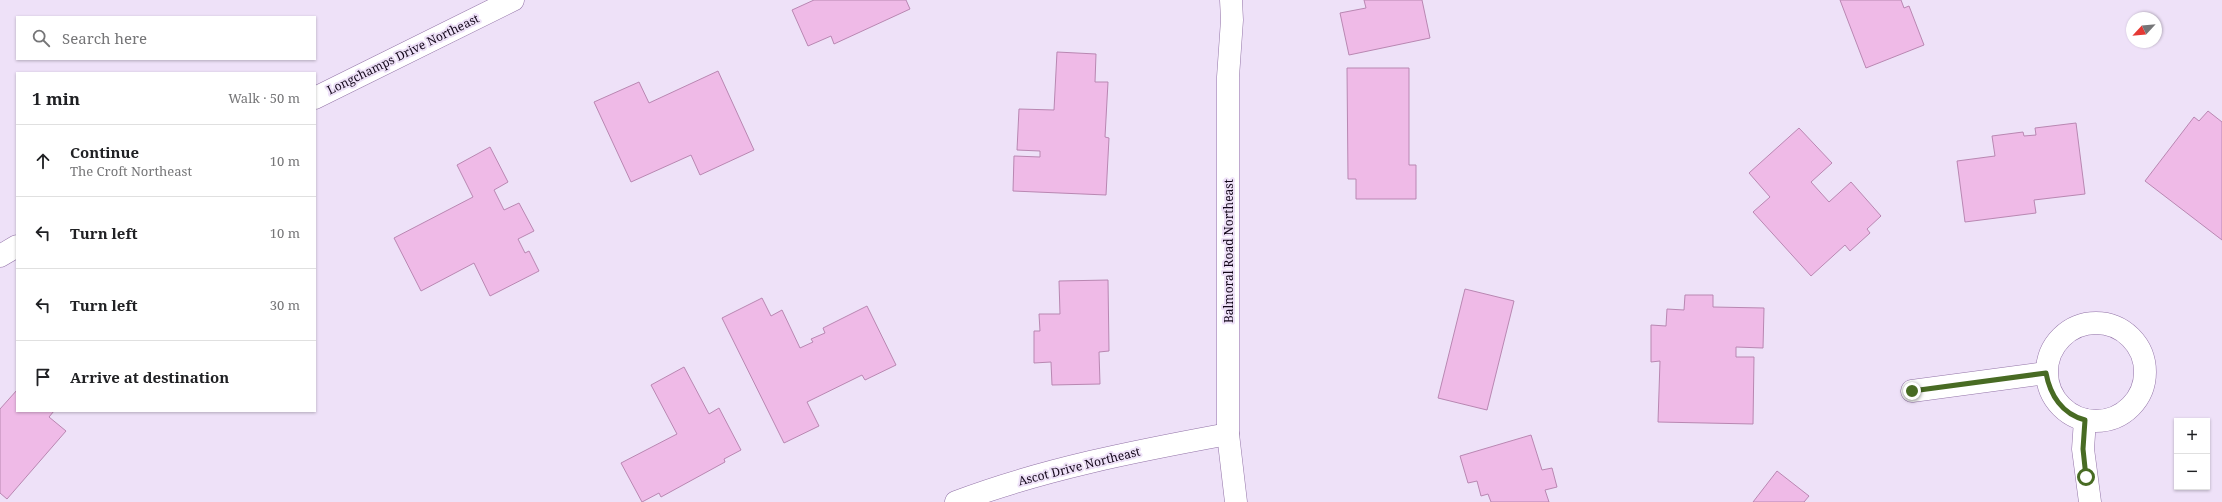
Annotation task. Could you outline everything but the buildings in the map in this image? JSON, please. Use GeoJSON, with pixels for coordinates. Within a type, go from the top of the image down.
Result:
{"type":"FeatureCollection","features":[{"type":"Feature","properties":{"kind":"street","name":"Longchamps Drive Northeast"},"geometry":{"type":"LineString","coordinates":[[316,98],[513,0]]}},
{"type":"Feature","properties":{"kind":"street","name":"Balmoral Road Northeast"},"geometry":{"type":"LineString","coordinates":[[1231,0],[1232,20],[1228,77],[1228,434],[1236,502]]}},
{"type":"Feature","properties":{"kind":"street"},"geometry":{"type":"LineString","coordinates":[[0,256],[16,247]]}},
{"type":"Feature","properties":{"kind":"street"},"geometry":{"type":"LineString","coordinates":[[2090,322],[2107,324],[2129,336],[2140,350],[2145,366],[2145,375],[2138,398],[2125,413],[2113,419],[2096,422],[2079,419],[2058,405],[2048,387],[2046,373],[2049,356],[2057,340],[2075,327],[2090,322]]}},
{"type":"Feature","properties":{"kind":"street"},"geometry":{"type":"LineString","coordinates":[[1912,391],[2046,373]]}},
{"type":"Feature","properties":{"kind":"street"},"geometry":{"type":"LineString","coordinates":[[2085,420],[2083,449],[2090,502]]}},
{"type":"Feature","properties":{"kind":"street","name":"Ascot Drive Northeast"},"geometry":{"type":"LineString","coordinates":[[956,502],[983,492],[1104,457],[1228,434]]}},
{"type":"Feature","properties":{"kind":"route"},"geometry":{"type":"LineString","coordinates":[[1912,391],[2046,373],[2048,387],[2058,405],[2079,419],[2085,420],[2083,449],[2086,477]]}}]}
